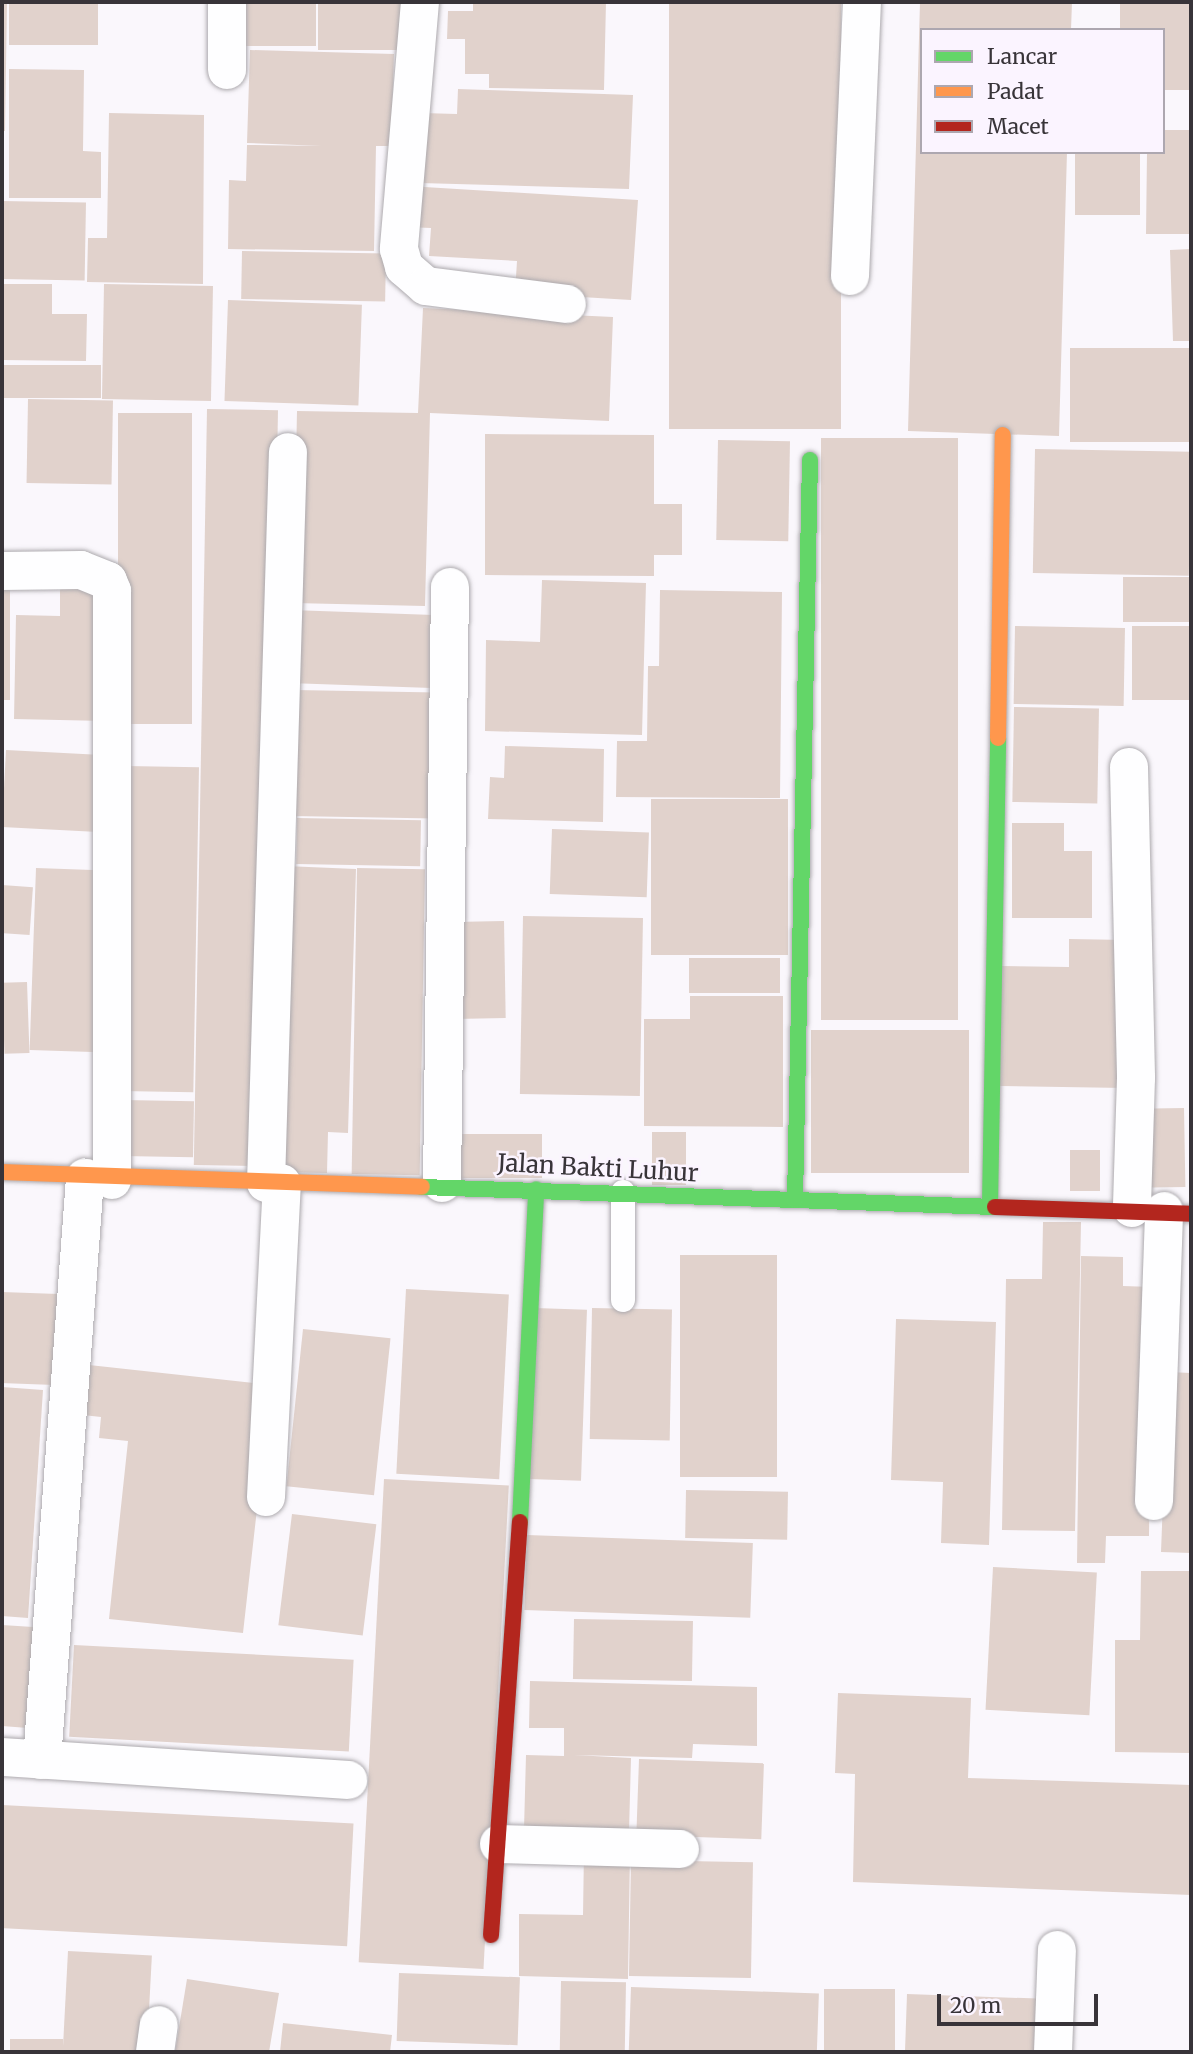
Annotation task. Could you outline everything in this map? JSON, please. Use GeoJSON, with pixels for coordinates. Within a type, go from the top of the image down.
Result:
{"type":"FeatureCollection","features":[{"type":"Feature","properties":{"kind":"street"},"geometry":{"type":"LineString","coordinates":[[227,2],[227,70]]}},
{"type":"Feature","properties":{"kind":"street"},"geometry":{"type":"LineString","coordinates":[[420,2],[399,249],[404,267],[426,286],[567,304]]}},
{"type":"Feature","properties":{"kind":"street"},"geometry":{"type":"LineString","coordinates":[[850,275],[862,2]]}},
{"type":"Feature","properties":{"kind":"street"},"geometry":{"type":"LineString","coordinates":[[990,1205],[1003,435]]}},
{"type":"Feature","properties":{"kind":"street"},"geometry":{"type":"LineString","coordinates":[[266,1497],[288,452]]}},
{"type":"Feature","properties":{"kind":"street"},"geometry":{"type":"LineString","coordinates":[[795,1200],[810,460]]}},
{"type":"Feature","properties":{"kind":"street"},"geometry":{"type":"LineString","coordinates":[[2,571],[81,570],[108,581],[112,591],[99,1179],[42,1760]]}},
{"type":"Feature","properties":{"kind":"street"},"geometry":{"type":"LineString","coordinates":[[442,1183],[450,587]]}},
{"type":"Feature","properties":{"kind":"street"},"geometry":{"type":"LineString","coordinates":[[1129,767],[1136,1078],[1162,1211],[1154,1501]]}},
{"type":"Feature","properties":{"kind":"street","name":"Jalan Bakti Luhur"},"geometry":{"type":"LineString","coordinates":[[2,1172],[99,1179],[442,1183],[795,1200],[1162,1211]]}},
{"type":"Feature","properties":{"kind":"street"},"geometry":{"type":"LineString","coordinates":[[491,1935],[499,1844],[536,1189]]}},
{"type":"Feature","properties":{"kind":"street"},"geometry":{"type":"LineString","coordinates":[[2,1757],[348,1780]]}},
{"type":"Feature","properties":{"kind":"street"},"geometry":{"type":"LineString","coordinates":[[499,1844],[680,1849]]}},
{"type":"Feature","properties":{"kind":"street"},"geometry":{"type":"LineString","coordinates":[[1053,2052],[1057,1950]]}},
{"type":"Feature","properties":{"kind":"lane"},"geometry":{"type":"LineString","coordinates":[[623,1192],[623,1300]]}},
{"type":"Feature","properties":{"kind":"building"},"geometry":{"type":"Polygon","coordinates":[[[2,2],[7,2],[5,131],[2,131],[2,2]]]}},
{"type":"Feature","properties":{"kind":"building"},"geometry":{"type":"Polygon","coordinates":[[[9,2],[98,2],[98,45],[9,45],[9,2]]]}},
{"type":"Feature","properties":{"kind":"building"},"geometry":{"type":"Polygon","coordinates":[[[242,2],[316,2],[316,46],[242,46],[242,2]]]}},
{"type":"Feature","properties":{"kind":"building"},"geometry":{"type":"Polygon","coordinates":[[[318,2],[407,2],[407,50],[318,50],[318,2]]]}},
{"type":"Feature","properties":{"kind":"building"},"geometry":{"type":"Polygon","coordinates":[[[473,2],[606,2],[604,90],[489,88],[489,74],[465,74],[465,39],[447,39],[448,11],[473,11],[473,2]]]}},
{"type":"Feature","properties":{"kind":"building"},"geometry":{"type":"Polygon","coordinates":[[[669,2],[841,2],[841,429],[669,429],[669,2]]]}},
{"type":"Feature","properties":{"kind":"building"},"geometry":{"type":"Polygon","coordinates":[[[920,2],[1072,2],[1071,28],[920,28],[920,154],[1067,154],[1059,436],[908,431],[920,2]]]}},
{"type":"Feature","properties":{"kind":"building"},"geometry":{"type":"Polygon","coordinates":[[[1120,2],[1191,2],[1191,90],[1165,90],[1165,28],[1120,28],[1120,2]]]}},
{"type":"Feature","properties":{"kind":"building"},"geometry":{"type":"Polygon","coordinates":[[[250,50],[394,54],[391,146],[376,146],[374,251],[228,249],[229,180],[246,181],[247,145],[322,146],[247,143],[250,50]]]}},
{"type":"Feature","properties":{"kind":"building"},"geometry":{"type":"Polygon","coordinates":[[[9,69],[84,70],[83,151],[101,152],[101,198],[9,198],[9,69]]]}},
{"type":"Feature","properties":{"kind":"building"},"geometry":{"type":"Polygon","coordinates":[[[458,89],[633,95],[629,189],[420,183],[422,113],[457,114],[458,89]]]}},
{"type":"Feature","properties":{"kind":"building"},"geometry":{"type":"Polygon","coordinates":[[[109,113],[204,115],[203,284],[87,282],[88,238],[107,238],[109,113]]]}},
{"type":"Feature","properties":{"kind":"building"},"geometry":{"type":"Polygon","coordinates":[[[1165,130],[1191,130],[1191,234],[1146,234],[1147,154],[1165,154],[1165,130]]]}},
{"type":"Feature","properties":{"kind":"building"},"geometry":{"type":"Polygon","coordinates":[[[1075,154],[1140,154],[1140,215],[1075,215],[1075,154]]]}},
{"type":"Feature","properties":{"kind":"building"},"geometry":{"type":"Polygon","coordinates":[[[408,186],[638,200],[631,300],[515,293],[517,261],[429,256],[431,228],[406,227],[408,186]]]}},
{"type":"Feature","properties":{"kind":"building"},"geometry":{"type":"Polygon","coordinates":[[[2,201],[86,202],[85,280],[2,279],[2,201]]]}},
{"type":"Feature","properties":{"kind":"building"},"geometry":{"type":"Polygon","coordinates":[[[1191,249],[1191,341],[1173,341],[1170,250],[1191,249]]]}},
{"type":"Feature","properties":{"kind":"building"},"geometry":{"type":"Polygon","coordinates":[[[242,251],[386,254],[385,302],[241,299],[242,251]]]}},
{"type":"Feature","properties":{"kind":"building"},"geometry":{"type":"Polygon","coordinates":[[[2,284],[52,284],[52,314],[87,314],[86,361],[2,360],[2,284]]]}},
{"type":"Feature","properties":{"kind":"building"},"geometry":{"type":"Polygon","coordinates":[[[104,284],[213,286],[211,401],[102,399],[104,284]]]}},
{"type":"Feature","properties":{"kind":"building"},"geometry":{"type":"Polygon","coordinates":[[[228,300],[362,305],[358,406],[224,401],[228,300]]]}},
{"type":"Feature","properties":{"kind":"building"},"geometry":{"type":"Polygon","coordinates":[[[423,308],[613,317],[609,421],[430,413],[425,606],[293,603],[297,411],[418,413],[423,308]]]}},
{"type":"Feature","properties":{"kind":"building"},"geometry":{"type":"Polygon","coordinates":[[[1070,348],[1191,348],[1191,442],[1070,442],[1070,348]]]}},
{"type":"Feature","properties":{"kind":"building"},"geometry":{"type":"Polygon","coordinates":[[[2,365],[101,365],[101,398],[2,398],[2,365]]]}},
{"type":"Feature","properties":{"kind":"building"},"geometry":{"type":"Polygon","coordinates":[[[28,399],[113,400],[112,484],[27,483],[28,399]]]}},
{"type":"Feature","properties":{"kind":"building"},"geometry":{"type":"Polygon","coordinates":[[[207,409],[278,410],[265,1166],[194,1165],[207,409]]]}},
{"type":"Feature","properties":{"kind":"building"},"geometry":{"type":"Polygon","coordinates":[[[118,413],[192,413],[192,724],[118,724],[118,413]]]}},
{"type":"Feature","properties":{"kind":"building"},"geometry":{"type":"Polygon","coordinates":[[[485,434],[654,435],[654,504],[682,504],[682,555],[654,555],[654,576],[485,575],[485,434]]]}},
{"type":"Feature","properties":{"kind":"building"},"geometry":{"type":"Polygon","coordinates":[[[821,438],[958,438],[958,1020],[821,1020],[821,438]]]}},
{"type":"Feature","properties":{"kind":"building"},"geometry":{"type":"Polygon","coordinates":[[[718,440],[790,441],[788,541],[716,540],[718,440]]]}},
{"type":"Feature","properties":{"kind":"building"},"geometry":{"type":"Polygon","coordinates":[[[1035,449],[1191,452],[1189,576],[1033,573],[1035,449]]]}},
{"type":"Feature","properties":{"kind":"building"},"geometry":{"type":"Polygon","coordinates":[[[1123,577],[1191,577],[1191,622],[1123,622],[1123,577]]]}},
{"type":"Feature","properties":{"kind":"building"},"geometry":{"type":"Polygon","coordinates":[[[542,580],[646,583],[642,735],[485,731],[486,640],[540,642],[542,580]]]}},
{"type":"Feature","properties":{"kind":"building"},"geometry":{"type":"Polygon","coordinates":[[[2,588],[10,588],[10,700],[2,700],[2,588]]]}},
{"type":"Feature","properties":{"kind":"building"},"geometry":{"type":"Polygon","coordinates":[[[60,588],[108,589],[105,721],[14,719],[16,615],[60,616],[60,588]]]}},
{"type":"Feature","properties":{"kind":"building"},"geometry":{"type":"Polygon","coordinates":[[[660,590],[782,592],[780,798],[616,797],[617,741],[647,741],[648,666],[659,666],[660,590]]]}},
{"type":"Feature","properties":{"kind":"building"},"geometry":{"type":"Polygon","coordinates":[[[291,610],[434,615],[431,688],[288,683],[291,610]]]}},
{"type":"Feature","properties":{"kind":"building"},"geometry":{"type":"Polygon","coordinates":[[[1015,626],[1125,628],[1124,706],[1014,704],[1015,626]]]}},
{"type":"Feature","properties":{"kind":"building"},"geometry":{"type":"Polygon","coordinates":[[[1132,626],[1190,626],[1190,700],[1132,700],[1132,626]]]}},
{"type":"Feature","properties":{"kind":"building"},"geometry":{"type":"Polygon","coordinates":[[[294,690],[437,692],[435,818],[292,816],[294,690]]]}},
{"type":"Feature","properties":{"kind":"building"},"geometry":{"type":"Polygon","coordinates":[[[1014,707],[1099,708],[1097,803],[1012,802],[1014,707]]]}},
{"type":"Feature","properties":{"kind":"building"},"geometry":{"type":"Polygon","coordinates":[[[505,746],[604,749],[603,822],[488,819],[490,777],[504,778],[505,746]]]}},
{"type":"Feature","properties":{"kind":"building"},"geometry":{"type":"Polygon","coordinates":[[[6,750],[107,755],[103,832],[2,827],[6,750]]]}},
{"type":"Feature","properties":{"kind":"building"},"geometry":{"type":"Polygon","coordinates":[[[126,766],[199,767],[193,1092],[120,1091],[126,766]]]}},
{"type":"Feature","properties":{"kind":"building"},"geometry":{"type":"Polygon","coordinates":[[[651,799],[788,799],[788,955],[651,955],[651,799]]]}},
{"type":"Feature","properties":{"kind":"building"},"geometry":{"type":"Polygon","coordinates":[[[297,818],[421,820],[420,866],[296,864],[297,818]]]}},
{"type":"Feature","properties":{"kind":"building"},"geometry":{"type":"Polygon","coordinates":[[[1012,823],[1064,823],[1064,851],[1092,851],[1092,918],[1012,918],[1012,823]]]}},
{"type":"Feature","properties":{"kind":"building"},"geometry":{"type":"Polygon","coordinates":[[[552,829],[649,832],[647,897],[550,894],[552,829]]]}},
{"type":"Feature","properties":{"kind":"building"},"geometry":{"type":"Polygon","coordinates":[[[285,866],[356,869],[348,1133],[328,1132],[327,1173],[277,1172],[285,866]]]}},
{"type":"Feature","properties":{"kind":"building"},"geometry":{"type":"Polygon","coordinates":[[[36,868],[107,870],[101,1052],[30,1050],[36,868]]]}},
{"type":"Feature","properties":{"kind":"building"},"geometry":{"type":"Polygon","coordinates":[[[357,868],[425,869],[420,1175],[352,1174],[357,868]]]}},
{"type":"Feature","properties":{"kind":"building"},"geometry":{"type":"Polygon","coordinates":[[[2,885],[33,887],[30,935],[2,933],[2,885]]]}},
{"type":"Feature","properties":{"kind":"building"},"geometry":{"type":"Polygon","coordinates":[[[523,916],[643,918],[640,1096],[520,1094],[523,916]]]}},
{"type":"Feature","properties":{"kind":"building"},"geometry":{"type":"Polygon","coordinates":[[[504,921],[506,1018],[455,1019],[453,922],[504,921]]]}},
{"type":"Feature","properties":{"kind":"building"},"geometry":{"type":"Polygon","coordinates":[[[1069,939],[1127,940],[1125,1088],[1000,1086],[1001,966],[1069,967],[1069,939]]]}},
{"type":"Feature","properties":{"kind":"building"},"geometry":{"type":"Polygon","coordinates":[[[689,958],[780,958],[780,993],[689,993],[689,958]]]}},
{"type":"Feature","properties":{"kind":"building"},"geometry":{"type":"Polygon","coordinates":[[[27,982],[29,1053],[4,1054],[2,983],[27,982]]]}},
{"type":"Feature","properties":{"kind":"building"},"geometry":{"type":"Polygon","coordinates":[[[690,996],[783,996],[783,1127],[644,1126],[644,1019],[690,1019],[690,996]]]}},
{"type":"Feature","properties":{"kind":"building"},"geometry":{"type":"Polygon","coordinates":[[[811,1030],[969,1030],[969,1173],[811,1173],[811,1030]]]}},
{"type":"Feature","properties":{"kind":"building"},"geometry":{"type":"Polygon","coordinates":[[[123,1100],[194,1101],[193,1157],[122,1156],[123,1100]]]}},
{"type":"Feature","properties":{"kind":"building"},"geometry":{"type":"Polygon","coordinates":[[[1184,1108],[1185,1187],[1137,1188],[1136,1109],[1184,1108]]]}},
{"type":"Feature","properties":{"kind":"building"},"geometry":{"type":"Polygon","coordinates":[[[652,1132],[686,1132],[686,1185],[652,1185],[652,1132]]]}},
{"type":"Feature","properties":{"kind":"building"},"geometry":{"type":"Polygon","coordinates":[[[459,1134],[542,1134],[542,1178],[459,1178],[459,1134]]]}},
{"type":"Feature","properties":{"kind":"building"},"geometry":{"type":"Polygon","coordinates":[[[1070,1150],[1100,1150],[1100,1191],[1070,1191],[1070,1150]]]}},
{"type":"Feature","properties":{"kind":"building"},"geometry":{"type":"Polygon","coordinates":[[[1043,1222],[1081,1222],[1075,1531],[1002,1530],[1006,1279],[1042,1279],[1043,1222]]]}},
{"type":"Feature","properties":{"kind":"building"},"geometry":{"type":"Polygon","coordinates":[[[680,1255],[777,1255],[777,1477],[680,1477],[680,1255]]]}},
{"type":"Feature","properties":{"kind":"building"},"geometry":{"type":"Polygon","coordinates":[[[1081,1256],[1123,1257],[1123,1286],[1152,1287],[1149,1536],[1106,1536],[1105,1563],[1077,1563],[1081,1256]]]}},
{"type":"Feature","properties":{"kind":"building"},"geometry":{"type":"Polygon","coordinates":[[[406,1289],[509,1294],[499,1479],[396,1474],[406,1289]]]}},
{"type":"Feature","properties":{"kind":"building"},"geometry":{"type":"Polygon","coordinates":[[[2,1292],[58,1294],[55,1385],[2,1383],[2,1292]]]}},
{"type":"Feature","properties":{"kind":"building"},"geometry":{"type":"Polygon","coordinates":[[[535,1308],[587,1310],[581,1481],[529,1479],[535,1308]]]}},
{"type":"Feature","properties":{"kind":"building"},"geometry":{"type":"Polygon","coordinates":[[[592,1308],[672,1309],[670,1440],[590,1439],[592,1308]]]}},
{"type":"Feature","properties":{"kind":"building"},"geometry":{"type":"Polygon","coordinates":[[[896,1319],[996,1322],[989,1545],[941,1543],[943,1482],[891,1480],[896,1319]]]}},
{"type":"Feature","properties":{"kind":"building"},"geometry":{"type":"Polygon","coordinates":[[[303,1329],[391,1338],[374,1495],[286,1486],[303,1329]]]}},
{"type":"Feature","properties":{"kind":"building"},"geometry":{"type":"Polygon","coordinates":[[[80,1364],[271,1385],[243,1633],[109,1619],[128,1441],[99,1438],[101,1417],[74,1414],[80,1364]]]}},
{"type":"Feature","properties":{"kind":"building"},"geometry":{"type":"Polygon","coordinates":[[[1168,1372],[1191,1373],[1191,1553],[1161,1552],[1168,1372]]]}},
{"type":"Feature","properties":{"kind":"building"},"geometry":{"type":"Polygon","coordinates":[[[2,1387],[43,1390],[28,1618],[2,1616],[2,1387]]]}},
{"type":"Feature","properties":{"kind":"building"},"geometry":{"type":"Polygon","coordinates":[[[384,1479],[509,1486],[483,1969],[359,1962],[384,1479]]]}},
{"type":"Feature","properties":{"kind":"building"},"geometry":{"type":"Polygon","coordinates":[[[686,1490],[788,1492],[787,1540],[685,1538],[686,1490]]]}},
{"type":"Feature","properties":{"kind":"building"},"geometry":{"type":"Polygon","coordinates":[[[292,1514],[376,1524],[363,1636],[278,1625],[292,1514]]]}},
{"type":"Feature","properties":{"kind":"building"},"geometry":{"type":"Polygon","coordinates":[[[527,1535],[753,1543],[750,1618],[524,1610],[527,1535]]]}},
{"type":"Feature","properties":{"kind":"building"},"geometry":{"type":"Polygon","coordinates":[[[993,1567],[1097,1572],[1089,1715],[986,1710],[993,1567]]]}},
{"type":"Feature","properties":{"kind":"building"},"geometry":{"type":"Polygon","coordinates":[[[1141,1571],[1191,1571],[1191,1753],[1115,1752],[1115,1640],[1140,1640],[1141,1571]]]}},
{"type":"Feature","properties":{"kind":"building"},"geometry":{"type":"Polygon","coordinates":[[[574,1619],[693,1621],[692,1681],[573,1679],[574,1619]]]}},
{"type":"Feature","properties":{"kind":"building"},"geometry":{"type":"Polygon","coordinates":[[[2,1625],[33,1627],[28,1728],[2,1726],[2,1625]]]}},
{"type":"Feature","properties":{"kind":"building"},"geometry":{"type":"Polygon","coordinates":[[[74,1645],[354,1660],[349,1752],[69,1737],[74,1645]]]}},
{"type":"Feature","properties":{"kind":"building"},"geometry":{"type":"Polygon","coordinates":[[[530,1681],[757,1687],[757,1746],[693,1744],[692,1758],[574,1755],[631,1758],[629,1832],[524,1829],[526,1755],[564,1756],[564,1728],[529,1728],[530,1681]]]}},
{"type":"Feature","properties":{"kind":"building"},"geometry":{"type":"Polygon","coordinates":[[[838,1693],[971,1698],[968,1778],[1191,1785],[1191,1895],[853,1882],[855,1774],[835,1773],[838,1693]]]}},
{"type":"Feature","properties":{"kind":"building"},"geometry":{"type":"Polygon","coordinates":[[[639,1759],[764,1763],[761,1839],[636,1835],[639,1759]]]}},
{"type":"Feature","properties":{"kind":"building"},"geometry":{"type":"Polygon","coordinates":[[[2,1805],[354,1823],[347,1946],[2,1928],[2,1805]]]}},
{"type":"Feature","properties":{"kind":"building"},"geometry":{"type":"Polygon","coordinates":[[[584,1850],[630,1851],[628,1979],[519,1976],[519,1914],[583,1915],[584,1850]]]}},
{"type":"Feature","properties":{"kind":"building"},"geometry":{"type":"Polygon","coordinates":[[[631,1860],[753,1862],[751,1978],[629,1976],[631,1860]]]}},
{"type":"Feature","properties":{"kind":"building"},"geometry":{"type":"Polygon","coordinates":[[[68,1951],[152,1955],[147,2052],[63,2052],[68,1951]]]}},
{"type":"Feature","properties":{"kind":"building"},"geometry":{"type":"Polygon","coordinates":[[[399,1973],[520,1977],[518,2045],[397,2041],[399,1973]]]}},
{"type":"Feature","properties":{"kind":"building"},"geometry":{"type":"Polygon","coordinates":[[[187,1979],[279,1993],[269,2052],[175,2052],[187,1979]]]}},
{"type":"Feature","properties":{"kind":"building"},"geometry":{"type":"Polygon","coordinates":[[[561,1981],[626,1982],[625,2052],[560,2052],[561,1981]]]}},
{"type":"Feature","properties":{"kind":"building"},"geometry":{"type":"Polygon","coordinates":[[[631,1987],[819,1994],[817,2052],[629,2052],[631,1987]]]}},
{"type":"Feature","properties":{"kind":"building"},"geometry":{"type":"Polygon","coordinates":[[[824,1989],[895,1989],[895,2052],[824,2052],[824,1989]]]}},
{"type":"Feature","properties":{"kind":"building"},"geometry":{"type":"Polygon","coordinates":[[[907,1994],[1046,1999],[1044,2052],[905,2052],[907,1994]]]}},
{"type":"Feature","properties":{"kind":"building"},"geometry":{"type":"Polygon","coordinates":[[[283,2023],[392,2035],[390,2052],[280,2052],[283,2023]]]}},
{"type":"Feature","properties":{"kind":"building"},"geometry":{"type":"Polygon","coordinates":[[[10,2039],[63,2039],[63,2052],[10,2052],[10,2039]]]}},
{"type":"Feature","properties":{"kind":"traffic: fast"},"geometry":{"type":"LineString","coordinates":[[795,1200],[810,460]]}},
{"type":"Feature","properties":{"kind":"traffic: fast"},"geometry":{"type":"LineString","coordinates":[[990,1205],[998,738]]}},
{"type":"Feature","properties":{"kind":"traffic: fast"},"geometry":{"type":"LineString","coordinates":[[422,1187],[995,1207]]}},
{"type":"Feature","properties":{"kind":"traffic: fast"},"geometry":{"type":"LineString","coordinates":[[520,1522],[536,1189]]}},
{"type":"Feature","properties":{"kind":"traffic: slow"},"geometry":{"type":"LineString","coordinates":[[998,738],[1003,435]]}},
{"type":"Feature","properties":{"kind":"traffic: slow"},"geometry":{"type":"LineString","coordinates":[[2,1172],[422,1187]]}},
{"type":"Feature","properties":{"kind":"traffic: jam"},"geometry":{"type":"LineString","coordinates":[[995,1207],[1191,1214]]}},
{"type":"Feature","properties":{"kind":"traffic: jam"},"geometry":{"type":"LineString","coordinates":[[491,1935],[520,1522]]}}]}
